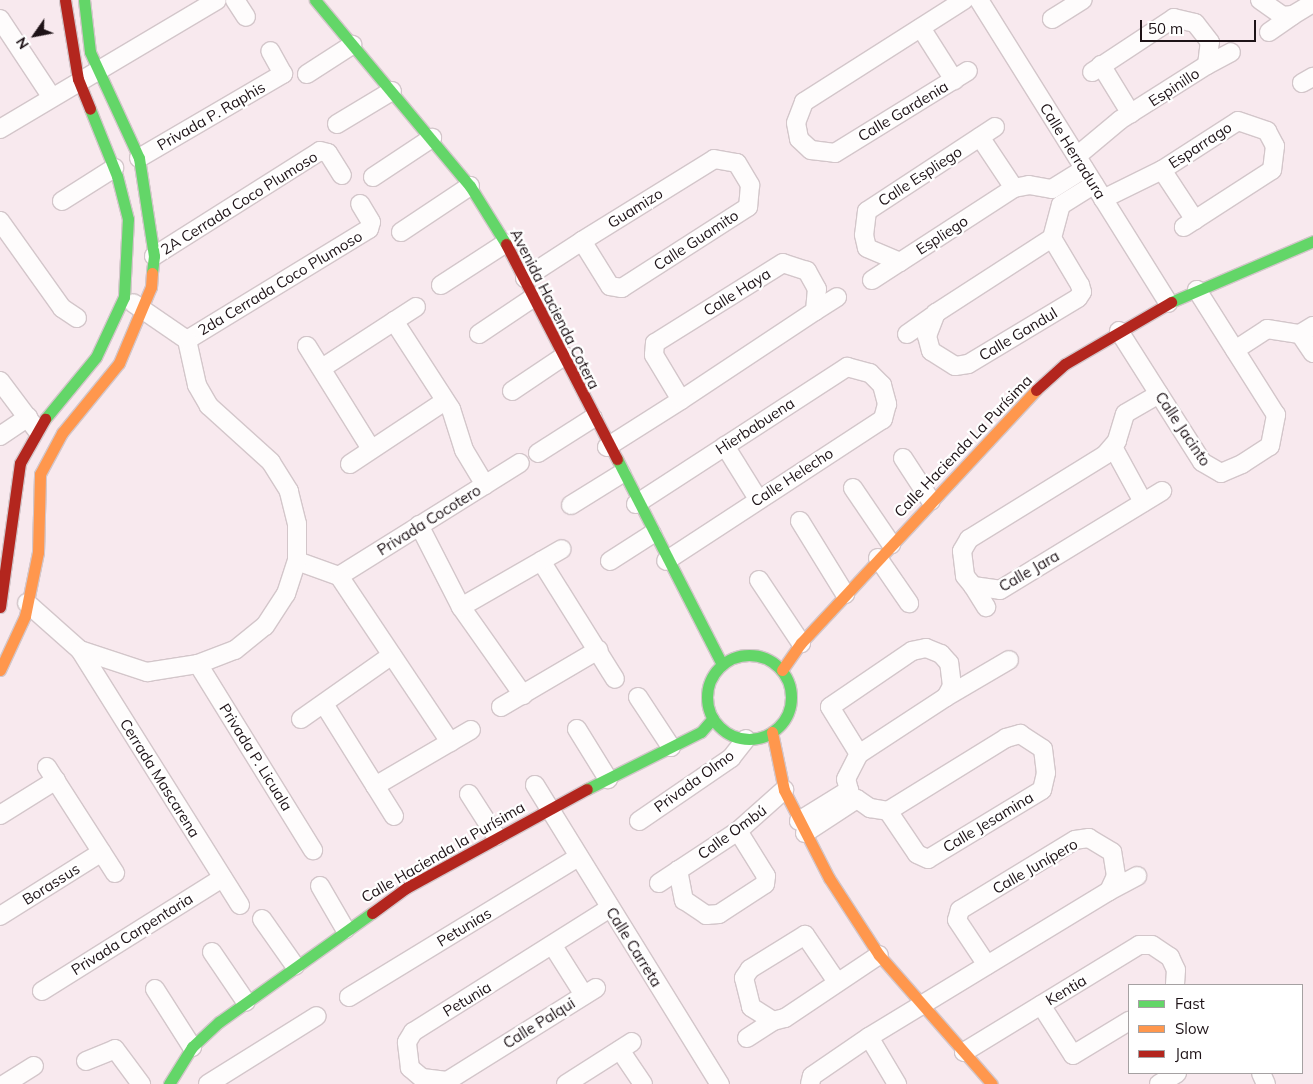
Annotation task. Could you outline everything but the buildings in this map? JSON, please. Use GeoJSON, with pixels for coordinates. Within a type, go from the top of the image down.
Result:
{"type":"FeatureCollection","features":[{"type":"Feature","properties":{"kind":"street"},"geometry":{"type":"LineString","coordinates":[[0,436],[32,423],[96,356],[124,297],[128,219],[114,168],[78,79],[65,0]]}},
{"type":"Feature","properties":{"kind":"street"},"geometry":{"type":"LineString","coordinates":[[0,670],[9,658],[27,603],[38,552],[40,474],[62,433],[119,363],[143,310],[154,256],[139,158],[98,72],[89,43],[84,0]]}},
{"type":"Feature","properties":{"kind":"street"},"geometry":{"type":"LineString","coordinates":[[0,129],[78,79],[98,72],[217,0]]}},
{"type":"Feature","properties":{"kind":"street"},"geometry":{"type":"LineString","coordinates":[[235,0],[246,17]]}},
{"type":"Feature","properties":{"kind":"street","name":"Avenida Hacienda Cotera"},"geometry":{"type":"LineString","coordinates":[[314,0],[432,138],[470,186],[506,243],[564,356],[636,504],[722,664]]}},
{"type":"Feature","properties":{"kind":"street"},"geometry":{"type":"LineString","coordinates":[[921,28],[964,0]]}},
{"type":"Feature","properties":{"kind":"street","name":"Calle Herradura"},"geometry":{"type":"LineString","coordinates":[[979,0],[1168,303]]}},
{"type":"Feature","properties":{"kind":"street"},"geometry":{"type":"LineString","coordinates":[[1058,10],[1082,0]]}},
{"type":"Feature","properties":{"kind":"street"},"geometry":{"type":"LineString","coordinates":[[1260,0],[1274,13],[1293,15]]}},
{"type":"Feature","properties":{"kind":"street"},"geometry":{"type":"LineString","coordinates":[[1269,32],[1313,3]]}},
{"type":"Feature","properties":{"kind":"street"},"geometry":{"type":"LineString","coordinates":[[0,18],[51,96]]}},
{"type":"Feature","properties":{"kind":"street","name":"Espinillo"},"geometry":{"type":"LineString","coordinates":[[1014,188],[1028,185],[1052,189],[1131,114],[1207,65],[1210,42],[1202,28],[1174,18],[1096,68],[1131,114]]}},
{"type":"Feature","properties":{"kind":"street","name":"Calle Gardenia"},"geometry":{"type":"LineString","coordinates":[[921,28],[961,76],[835,153],[811,150],[799,139],[796,123],[804,102],[921,28]]}},
{"type":"Feature","properties":{"kind":"street"},"geometry":{"type":"LineString","coordinates":[[307,74],[352,45]]}},
{"type":"Feature","properties":{"kind":"street","name":"Privada P. Raphis"},"geometry":{"type":"LineString","coordinates":[[139,158],[283,74],[270,51]]}},
{"type":"Feature","properties":{"kind":"street"},"geometry":{"type":"LineString","coordinates":[[1207,65],[1231,52]]}},
{"type":"Feature","properties":{"kind":"street"},"geometry":{"type":"LineString","coordinates":[[337,124],[392,91]]}},
{"type":"Feature","properties":{"kind":"street","name":"Esparrago"},"geometry":{"type":"LineString","coordinates":[[1098,191],[1162,170],[1245,117],[1267,131],[1275,146],[1272,170],[1190,224],[1162,170]]}},
{"type":"Feature","properties":{"kind":"street"},"geometry":{"type":"LineString","coordinates":[[996,127],[980,137],[1014,188]]}},
{"type":"Feature","properties":{"kind":"street","name":"Calle Espliego"},"geometry":{"type":"LineString","coordinates":[[867,248],[864,235],[867,211],[980,137]]}},
{"type":"Feature","properties":{"kind":"street"},"geometry":{"type":"LineString","coordinates":[[373,177],[432,138]]}},
{"type":"Feature","properties":{"kind":"street","name":"2A Cerrada Coco Plumoso"},"geometry":{"type":"LineString","coordinates":[[154,256],[324,150],[342,174]]}},
{"type":"Feature","properties":{"kind":"street","name":"Guamizo"},"geometry":{"type":"LineString","coordinates":[[525,278],[714,159],[737,163],[746,174]]}},
{"type":"Feature","properties":{"kind":"street"},"geometry":{"type":"LineString","coordinates":[[62,201],[114,168]]}},
{"type":"Feature","properties":{"kind":"street","name":"Calle Guamito"},"geometry":{"type":"LineString","coordinates":[[582,241],[615,290],[748,207],[750,185],[746,174]]}},
{"type":"Feature","properties":{"kind":"street"},"geometry":{"type":"LineString","coordinates":[[401,232],[470,186]]}},
{"type":"Feature","properties":{"kind":"street","name":"Espliego"},"geometry":{"type":"LineString","coordinates":[[867,248],[900,262],[1014,188]]}},
{"type":"Feature","properties":{"kind":"street"},"geometry":{"type":"LineString","coordinates":[[907,334],[936,313],[1052,238],[1061,204],[1098,191]]}},
{"type":"Feature","properties":{"kind":"street","name":"2da Cerrada Coco Plumoso"},"geometry":{"type":"LineString","coordinates":[[187,340],[372,225],[360,204]]}},
{"type":"Feature","properties":{"kind":"street"},"geometry":{"type":"LineString","coordinates":[[0,221],[62,308],[77,318]]}},
{"type":"Feature","properties":{"kind":"street","name":"Calle Gandul"},"geometry":{"type":"LineString","coordinates":[[936,313],[927,336],[931,351],[955,366],[980,358],[1078,298],[1082,292],[1080,285],[1052,238]]}},
{"type":"Feature","properties":{"kind":"street","name":"Calle Hacienda La Purísima"},"geometry":{"type":"LineString","coordinates":[[782,670],[801,643],[1020,404],[1066,364],[1168,303],[1313,241]]}},
{"type":"Feature","properties":{"kind":"street"},"geometry":{"type":"LineString","coordinates":[[441,285],[506,243]]}},
{"type":"Feature","properties":{"kind":"street"},"geometry":{"type":"LineString","coordinates":[[872,280],[900,262]]}},
{"type":"Feature","properties":{"kind":"street","name":"Calle Haya"},"geometry":{"type":"LineString","coordinates":[[681,400],[654,356],[655,343],[783,263],[799,266],[814,279],[815,311]]}},
{"type":"Feature","properties":{"kind":"street","name":"Calle Jacinto"},"geometry":{"type":"LineString","coordinates":[[1119,331],[1210,470],[1221,473],[1242,464],[1270,446],[1277,426],[1276,415],[1197,290]]}},
{"type":"Feature","properties":{"kind":"street"},"geometry":{"type":"LineString","coordinates":[[27,603],[80,650],[147,672],[198,664],[235,650],[265,626],[286,594],[297,561],[297,524],[289,491],[271,462],[209,406],[196,385],[187,340],[124,297]]}},
{"type":"Feature","properties":{"kind":"street"},"geometry":{"type":"LineString","coordinates":[[479,334],[534,297]]}},
{"type":"Feature","properties":{"kind":"street"},"geometry":{"type":"LineString","coordinates":[[607,447],[837,297]]}},
{"type":"Feature","properties":{"kind":"street"},"geometry":{"type":"LineString","coordinates":[[322,368],[416,307]]}},
{"type":"Feature","properties":{"kind":"street"},"geometry":{"type":"LineString","coordinates":[[394,321],[457,422],[464,450],[485,485]]}},
{"type":"Feature","properties":{"kind":"street"},"geometry":{"type":"LineString","coordinates":[[1235,350],[1267,329],[1307,330],[1313,352]]}},
{"type":"Feature","properties":{"kind":"street"},"geometry":{"type":"LineString","coordinates":[[307,346],[371,449]]}},
{"type":"Feature","properties":{"kind":"street"},"geometry":{"type":"LineString","coordinates":[[512,392],[564,356]]}},
{"type":"Feature","properties":{"kind":"street","name":"Hierbabuena"},"geometry":{"type":"LineString","coordinates":[[636,504],[847,367],[877,378]]}},
{"type":"Feature","properties":{"kind":"street","name":"Calle Helecho"},"geometry":{"type":"LineString","coordinates":[[666,561],[758,499],[883,419],[886,393],[877,378]]}},
{"type":"Feature","properties":{"kind":"street"},"geometry":{"type":"LineString","coordinates":[[0,381],[32,423]]}},
{"type":"Feature","properties":{"kind":"street"},"geometry":{"type":"LineString","coordinates":[[986,607],[961,564],[969,539],[1113,447],[1125,414],[1159,394]]}},
{"type":"Feature","properties":{"kind":"street"},"geometry":{"type":"LineString","coordinates":[[350,464],[445,401]]}},
{"type":"Feature","properties":{"kind":"street"},"geometry":{"type":"LineString","coordinates":[[538,453],[593,418]]}},
{"type":"Feature","properties":{"kind":"street"},"geometry":{"type":"LineString","coordinates":[[0,607],[9,568],[4,547],[13,490],[32,423]]}},
{"type":"Feature","properties":{"kind":"street"},"geometry":{"type":"LineString","coordinates":[[725,446],[758,499]]}},
{"type":"Feature","properties":{"kind":"street"},"geometry":{"type":"LineString","coordinates":[[1113,447],[1144,502]]}},
{"type":"Feature","properties":{"kind":"street"},"geometry":{"type":"LineString","coordinates":[[902,458],[931,500]]}},
{"type":"Feature","properties":{"kind":"street","name":"Privada Cocotero"},"geometry":{"type":"LineString","coordinates":[[339,576],[520,463]]}},
{"type":"Feature","properties":{"kind":"street"},"geometry":{"type":"LineString","coordinates":[[571,505],[621,474]]}},
{"type":"Feature","properties":{"kind":"street"},"geometry":{"type":"LineString","coordinates":[[853,488],[891,544]]}},
{"type":"Feature","properties":{"kind":"street","name":"Calle Jara"},"geometry":{"type":"LineString","coordinates":[[973,586],[1000,590],[1162,491]]}},
{"type":"Feature","properties":{"kind":"street"},"geometry":{"type":"LineString","coordinates":[[800,521],[845,594]]}},
{"type":"Feature","properties":{"kind":"street"},"geometry":{"type":"LineString","coordinates":[[419,525],[461,607],[523,695]]}},
{"type":"Feature","properties":{"kind":"street"},"geometry":{"type":"LineString","coordinates":[[610,561],[652,534]]}},
{"type":"Feature","properties":{"kind":"street"},"geometry":{"type":"LineString","coordinates":[[461,607],[562,549]]}},
{"type":"Feature","properties":{"kind":"street"},"geometry":{"type":"LineString","coordinates":[[878,558],[909,603]]}},
{"type":"Feature","properties":{"kind":"street"},"geometry":{"type":"LineString","coordinates":[[297,561],[339,576],[450,742]]}},
{"type":"Feature","properties":{"kind":"street"},"geometry":{"type":"LineString","coordinates":[[541,561],[615,679]]}},
{"type":"Feature","properties":{"kind":"street"},"geometry":{"type":"LineString","coordinates":[[759,580],[801,643]]}},
{"type":"Feature","properties":{"kind":"street"},"geometry":{"type":"LineString","coordinates":[[859,754],[830,707],[912,650],[926,648],[949,662],[952,686],[946,697]]}},
{"type":"Feature","properties":{"kind":"street","name":"Cerrada Mascarena"},"geometry":{"type":"LineString","coordinates":[[80,650],[240,905]]}},
{"type":"Feature","properties":{"kind":"street"},"geometry":{"type":"LineString","coordinates":[[501,707],[598,650]]}},
{"type":"Feature","properties":{"kind":"street"},"geometry":{"type":"LineString","coordinates":[[746,654],[760,656],[782,670],[791,703],[772,732],[746,739],[733,736],[713,718],[707,689],[722,664],[746,654]]}},
{"type":"Feature","properties":{"kind":"street"},"geometry":{"type":"LineString","coordinates":[[301,719],[392,655]]}},
{"type":"Feature","properties":{"kind":"street"},"geometry":{"type":"LineString","coordinates":[[802,827],[849,790],[846,778],[859,754],[946,697],[1009,660]]}},
{"type":"Feature","properties":{"kind":"street","name":"Privada P. Licuala"},"geometry":{"type":"LineString","coordinates":[[198,664],[313,850]]}},
{"type":"Feature","properties":{"kind":"street"},"geometry":{"type":"LineString","coordinates":[[638,697],[671,747]]}},
{"type":"Feature","properties":{"kind":"street"},"geometry":{"type":"LineString","coordinates":[[324,704],[394,816]]}},
{"type":"Feature","properties":{"kind":"street","name":"Calle Hacienda la Purísima"},"geometry":{"type":"LineString","coordinates":[[169,1084],[192,1047],[246,1002],[345,929],[496,836],[700,732],[713,718]]}},
{"type":"Feature","properties":{"kind":"street"},"geometry":{"type":"LineString","coordinates":[[577,729],[608,779]]}},
{"type":"Feature","properties":{"kind":"street"},"geometry":{"type":"LineString","coordinates":[[375,786],[471,730]]}},
{"type":"Feature","properties":{"kind":"street"},"geometry":{"type":"LineString","coordinates":[[772,732],[784,790],[802,827],[879,956],[992,1084]]}},
{"type":"Feature","properties":{"kind":"street","name":"Calle Jesamina"},"geometry":{"type":"LineString","coordinates":[[1020,734],[1043,749],[1046,773],[1042,790],[928,859],[916,854],[888,811],[1006,738],[1020,734]]}},
{"type":"Feature","properties":{"kind":"street","name":"Privada Olmo"},"geometry":{"type":"LineString","coordinates":[[639,821],[732,758],[746,739]]}},
{"type":"Feature","properties":{"kind":"street"},"geometry":{"type":"LineString","coordinates":[[0,815],[52,773],[115,873]]}},
{"type":"Feature","properties":{"kind":"street","name":"Calle Carreta"},"geometry":{"type":"LineString","coordinates":[[535,785],[720,1084]]}},
{"type":"Feature","properties":{"kind":"street","name":"Calle Ombú"},"geometry":{"type":"LineString","coordinates":[[659,883],[738,831],[784,790]]}},
{"type":"Feature","properties":{"kind":"street"},"geometry":{"type":"LineString","coordinates":[[469,794],[496,836]]}},
{"type":"Feature","properties":{"kind":"street"},"geometry":{"type":"LineString","coordinates":[[802,827],[857,799],[888,811]]}},
{"type":"Feature","properties":{"kind":"street"},"geometry":{"type":"LineString","coordinates":[[678,870],[684,900],[696,911],[719,914],[765,884],[766,876],[738,831]]}},
{"type":"Feature","properties":{"kind":"street","name":"Calle Junípero"},"geometry":{"type":"LineString","coordinates":[[987,965],[957,914],[1058,850],[1075,840],[1089,838],[1104,844],[1112,852],[1116,876],[1109,891]]}},
{"type":"Feature","properties":{"kind":"street","name":"Borassus"},"geometry":{"type":"LineString","coordinates":[[0,916],[102,852]]}},
{"type":"Feature","properties":{"kind":"street","name":"Petunias"},"geometry":{"type":"LineString","coordinates":[[350,997],[578,857]]}},
{"type":"Feature","properties":{"kind":"street"},"geometry":{"type":"LineString","coordinates":[[807,1081],[869,1037],[1109,891],[1137,876]]}},
{"type":"Feature","properties":{"kind":"street","name":"Privada Carpentaria"},"geometry":{"type":"LineString","coordinates":[[42,991],[222,878]]}},
{"type":"Feature","properties":{"kind":"street"},"geometry":{"type":"LineString","coordinates":[[320,886],[345,929]]}},
{"type":"Feature","properties":{"kind":"street"},"geometry":{"type":"LineString","coordinates":[[553,946],[610,908]]}},
{"type":"Feature","properties":{"kind":"street"},"geometry":{"type":"LineString","coordinates":[[262,919],[295,966]]}},
{"type":"Feature","properties":{"kind":"street","name":"Kentia"},"geometry":{"type":"LineString","coordinates":[[964,1052],[1160,932]]}},
{"type":"Feature","properties":{"kind":"street"},"geometry":{"type":"LineString","coordinates":[[773,1021],[751,1007],[744,978],[750,969],[805,935],[836,982]]}},
{"type":"Feature","properties":{"kind":"street"},"geometry":{"type":"LineString","coordinates":[[1139,946],[1152,945],[1170,957],[1176,970],[1175,984]]}},
{"type":"Feature","properties":{"kind":"street","name":"Calle Palqui"},"geometry":{"type":"LineString","coordinates":[[410,1068],[422,1078],[447,1081],[590,992],[553,946]]}},
{"type":"Feature","properties":{"kind":"street","name":"Petunia"},"geometry":{"type":"LineString","coordinates":[[410,1068],[407,1042],[413,1032],[553,946]]}},
{"type":"Feature","properties":{"kind":"street"},"geometry":{"type":"LineString","coordinates":[[212,952],[246,1002]]}},
{"type":"Feature","properties":{"kind":"street"},"geometry":{"type":"LineString","coordinates":[[747,1038],[773,1021],[785,1018],[836,982],[879,956]]}},
{"type":"Feature","properties":{"kind":"street"},"geometry":{"type":"LineString","coordinates":[[155,989],[192,1047]]}},
{"type":"Feature","properties":{"kind":"street"},"geometry":{"type":"LineString","coordinates":[[1041,1005],[1073,1055],[1128,1022]]}},
{"type":"Feature","properties":{"kind":"street"},"geometry":{"type":"LineString","coordinates":[[208,1084],[316,1016]]}},
{"type":"Feature","properties":{"kind":"street"},"geometry":{"type":"LineString","coordinates":[[869,1037],[897,1084]]}},
{"type":"Feature","properties":{"kind":"street"},"geometry":{"type":"LineString","coordinates":[[566,1084],[626,1046],[643,1084]]}},
{"type":"Feature","properties":{"kind":"street"},"geometry":{"type":"LineString","coordinates":[[86,1061],[115,1049],[141,1084]]}},
{"type":"Feature","properties":{"kind":"street"},"geometry":{"type":"LineString","coordinates":[[5,1084],[34,1066]]}},
{"type":"Feature","properties":{"kind":"street"},"geometry":{"type":"LineString","coordinates":[[1158,1084],[1175,1074]]}},
{"type":"Feature","properties":{"kind":"traffic: fast"},"geometry":{"type":"LineString","coordinates":[[84,0],[90,52],[139,158],[154,256],[152,273]]}},
{"type":"Feature","properties":{"kind":"traffic: fast"},"geometry":{"type":"LineString","coordinates":[[315,0],[470,186],[506,244]]}},
{"type":"Feature","properties":{"kind":"traffic: fast"},"geometry":{"type":"LineString","coordinates":[[45,419],[96,357],[124,297],[128,219],[117,176],[90,109]]}},
{"type":"Feature","properties":{"kind":"traffic: fast"},"geometry":{"type":"LineString","coordinates":[[1171,302],[1313,241]]}},
{"type":"Feature","properties":{"kind":"traffic: fast"},"geometry":{"type":"LineString","coordinates":[[617,459],[722,664]]}},
{"type":"Feature","properties":{"kind":"traffic: fast"},"geometry":{"type":"LineString","coordinates":[[749,655],[765,658],[779,667],[788,681],[791,697],[788,713],[779,727],[765,736],[749,739],[733,736],[719,727],[710,713],[707,697],[710,681],[719,667],[733,658],[749,655]]}},
{"type":"Feature","properties":{"kind":"traffic: fast"},"geometry":{"type":"LineString","coordinates":[[587,789],[701,732],[713,718]]}},
{"type":"Feature","properties":{"kind":"traffic: fast"},"geometry":{"type":"LineString","coordinates":[[169,1084],[192,1047],[219,1022],[372,913]]}},
{"type":"Feature","properties":{"kind":"traffic: slow"},"geometry":{"type":"LineString","coordinates":[[0,670],[25,616],[38,552],[40,474],[62,433],[119,363],[151,287],[152,273]]}},
{"type":"Feature","properties":{"kind":"traffic: slow"},"geometry":{"type":"LineString","coordinates":[[782,670],[801,643],[1036,390]]}},
{"type":"Feature","properties":{"kind":"traffic: slow"},"geometry":{"type":"LineString","coordinates":[[772,732],[784,790],[829,878],[879,955],[992,1084]]}},
{"type":"Feature","properties":{"kind":"traffic: jam"},"geometry":{"type":"LineString","coordinates":[[65,0],[78,79],[90,109]]}},
{"type":"Feature","properties":{"kind":"traffic: jam"},"geometry":{"type":"LineString","coordinates":[[506,244],[617,459]]}},
{"type":"Feature","properties":{"kind":"traffic: jam"},"geometry":{"type":"LineString","coordinates":[[1036,390],[1065,364],[1171,302]]}},
{"type":"Feature","properties":{"kind":"traffic: jam"},"geometry":{"type":"LineString","coordinates":[[0,607],[20,463],[45,419]]}},
{"type":"Feature","properties":{"kind":"traffic: jam"},"geometry":{"type":"LineString","coordinates":[[372,913],[406,888],[587,789]]}}]}
